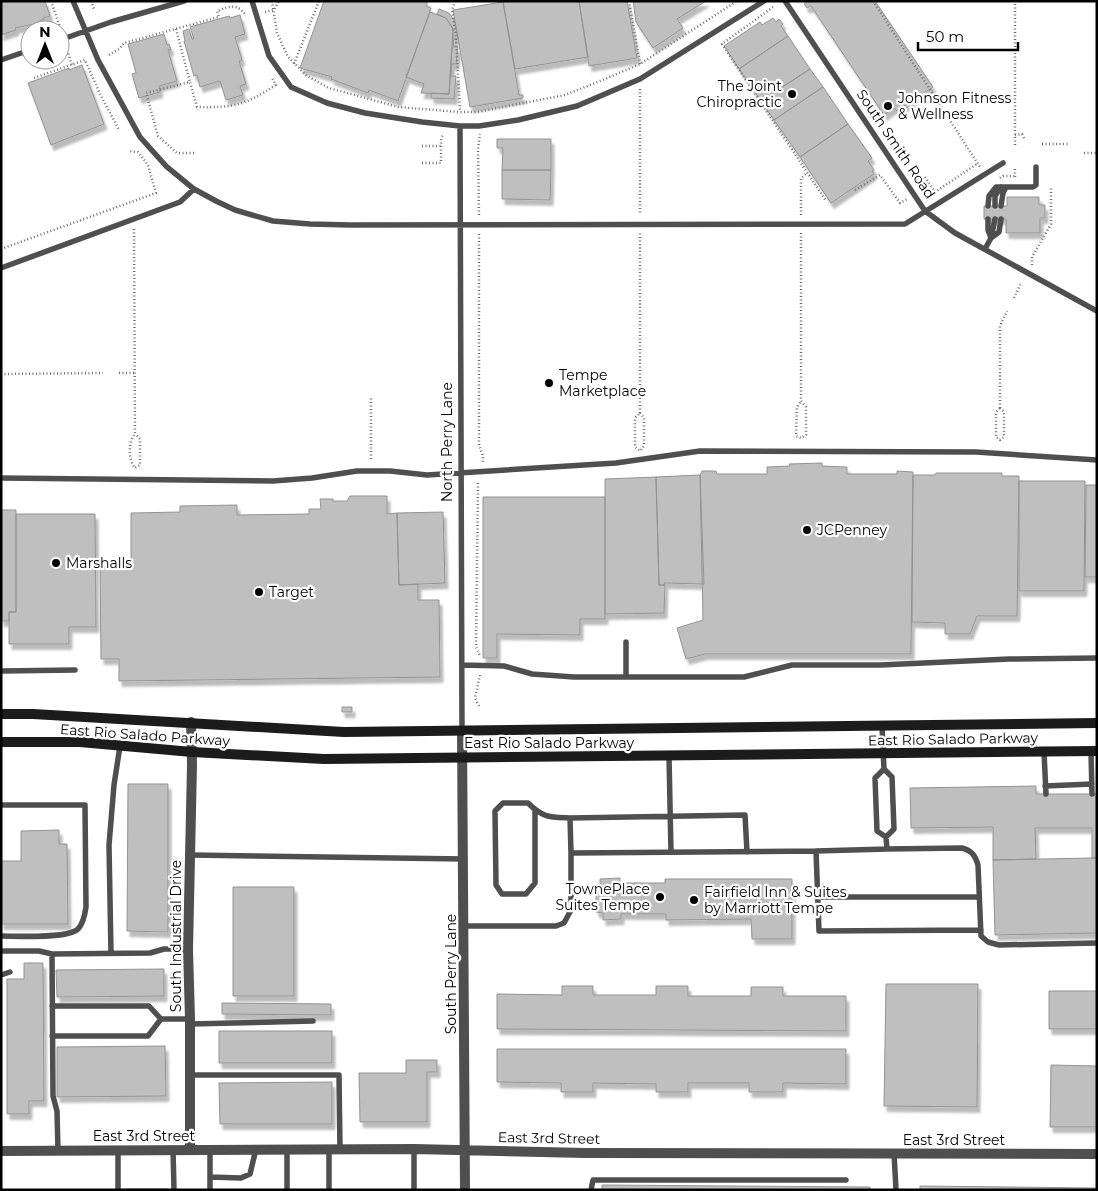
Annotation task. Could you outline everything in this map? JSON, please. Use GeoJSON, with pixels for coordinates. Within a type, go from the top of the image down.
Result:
{"type":"FeatureCollection","features":[{"type":"Feature","properties":{"kind":"main road","name":"East Rio Salado Parkway"},"geometry":{"type":"LineString","coordinates":[[1,714],[191,722],[344,732],[1097,723]]}},
{"type":"Feature","properties":{"kind":"main road","name":"East Rio Salado Parkway"},"geometry":{"type":"LineString","coordinates":[[1,742],[80,742],[192,752],[324,759],[1094,751]]}},
{"type":"Feature","properties":{"kind":"street","name":"South Industrial Drive"},"geometry":{"type":"LineString","coordinates":[[190,1150],[188,949],[191,722]]}},
{"type":"Feature","properties":{"kind":"street","name":"North Perry Lane"},"geometry":{"type":"LineString","coordinates":[[462,731],[463,758]]}},
{"type":"Feature","properties":{"kind":"street","name":"South Perry Lane"},"geometry":{"type":"LineString","coordinates":[[463,758],[465,1190]]}},
{"type":"Feature","properties":{"kind":"street","name":"East 3rd Street"},"geometry":{"type":"LineString","coordinates":[[1,1151],[414,1149],[584,1153],[1097,1154]]}},
{"type":"Feature","properties":{"kind":"lane"},"geometry":{"type":"LineString","coordinates":[[73,1],[98,60],[140,137],[166,166],[194,188],[216,201],[235,210],[273,221],[310,224],[905,224],[1003,163]]}},
{"type":"Feature","properties":{"kind":"lane"},"geometry":{"type":"LineString","coordinates":[[70,37],[184,1]]}},
{"type":"Feature","properties":{"kind":"lane"},"geometry":{"type":"LineString","coordinates":[[252,1],[269,56],[291,86],[327,103],[356,111],[460,126],[479,126],[518,120],[577,106],[640,79],[764,1]]}},
{"type":"Feature","properties":{"kind":"lane","name":"South Smith Road"},"geometry":{"type":"LineString","coordinates":[[785,1],[926,211],[955,233],[1097,311]]}},
{"type":"Feature","properties":{"kind":"lane"},"geometry":{"type":"LineString","coordinates":[[1,60],[20,53]]}},
{"type":"Feature","properties":{"kind":"lane","name":"North Perry Lane"},"geometry":{"type":"LineString","coordinates":[[460,126],[462,731]]}},
{"type":"Feature","properties":{"kind":"lane"},"geometry":{"type":"LineString","coordinates":[[1004,187],[1003,193],[995,206],[989,196],[996,187],[1004,187],[1033,187],[1036,185],[1036,167]]}},
{"type":"Feature","properties":{"kind":"lane"},"geometry":{"type":"LineString","coordinates":[[1,268],[180,202],[194,188]]}},
{"type":"Feature","properties":{"kind":"lane"},"geometry":{"type":"LineString","coordinates":[[985,249],[991,238],[995,219]]}},
{"type":"Feature","properties":{"kind":"lane"},"geometry":{"type":"LineString","coordinates":[[1,478],[273,481],[371,470],[427,474],[616,463],[700,451],[976,452],[1097,460]]}},
{"type":"Feature","properties":{"kind":"lane"},"geometry":{"type":"LineString","coordinates":[[626,642],[626,677]]}},
{"type":"Feature","properties":{"kind":"lane"},"geometry":{"type":"LineString","coordinates":[[462,666],[504,666],[532,674],[626,677],[744,677],[792,665],[881,665],[1097,658]]}},
{"type":"Feature","properties":{"kind":"lane"},"geometry":{"type":"LineString","coordinates":[[1,671],[75,670]]}},
{"type":"Feature","properties":{"kind":"lane"},"geometry":{"type":"LineString","coordinates":[[882,726],[884,769],[892,776],[894,829],[886,838],[887,850]]}},
{"type":"Feature","properties":{"kind":"lane"},"geometry":{"type":"LineString","coordinates":[[111,954],[109,845],[114,785],[120,746]]}},
{"type":"Feature","properties":{"kind":"lane"},"geometry":{"type":"LineString","coordinates":[[1092,794],[1094,751]]}},
{"type":"Feature","properties":{"kind":"lane"},"geometry":{"type":"LineString","coordinates":[[1044,752],[1046,794]]}},
{"type":"Feature","properties":{"kind":"lane"},"geometry":{"type":"LineString","coordinates":[[669,756],[671,852]]}},
{"type":"Feature","properties":{"kind":"lane"},"geometry":{"type":"LineString","coordinates":[[884,769],[875,778],[876,831],[886,838]]}},
{"type":"Feature","properties":{"kind":"lane"},"geometry":{"type":"LineString","coordinates":[[1045,786],[1092,784]]}},
{"type":"Feature","properties":{"kind":"lane"},"geometry":{"type":"LineString","coordinates":[[535,810],[535,882],[526,894],[502,894],[496,885],[496,811],[502,803],[528,803],[547,817],[745,815],[747,852]]}},
{"type":"Feature","properties":{"kind":"lane"},"geometry":{"type":"LineString","coordinates":[[1,805],[85,805],[86,907],[84,919],[78,929],[67,935],[1,936]]}},
{"type":"Feature","properties":{"kind":"lane"},"geometry":{"type":"LineString","coordinates":[[464,926],[556,926],[564,923],[571,910],[570,818]]}},
{"type":"Feature","properties":{"kind":"lane"},"geometry":{"type":"LineString","coordinates":[[571,854],[962,848],[969,850],[975,856],[978,865],[981,936],[988,942],[998,945],[1097,943]]}},
{"type":"Feature","properties":{"kind":"lane"},"geometry":{"type":"LineString","coordinates":[[816,851],[819,931],[981,930]]}},
{"type":"Feature","properties":{"kind":"lane"},"geometry":{"type":"LineString","coordinates":[[190,855],[464,859]]}},
{"type":"Feature","properties":{"kind":"lane"},"geometry":{"type":"LineString","coordinates":[[818,897],[979,897]]}},
{"type":"Feature","properties":{"kind":"lane"},"geometry":{"type":"LineString","coordinates":[[1,951],[39,951],[52,954],[111,954],[150,953],[164,949],[188,949]]}},
{"type":"Feature","properties":{"kind":"lane"},"geometry":{"type":"LineString","coordinates":[[52,954],[53,1096],[57,1111],[58,1150]]}},
{"type":"Feature","properties":{"kind":"lane"},"geometry":{"type":"LineString","coordinates":[[1,975],[10,972]]}},
{"type":"Feature","properties":{"kind":"lane"},"geometry":{"type":"LineString","coordinates":[[52,1006],[149,1006],[161,1019],[190,1021],[313,1021]]}},
{"type":"Feature","properties":{"kind":"lane"},"geometry":{"type":"LineString","coordinates":[[52,1036],[148,1036],[161,1019]]}},
{"type":"Feature","properties":{"kind":"lane"},"geometry":{"type":"LineString","coordinates":[[190,1075],[339,1074],[340,1149]]}},
{"type":"Feature","properties":{"kind":"lane"},"geometry":{"type":"LineString","coordinates":[[210,1149],[210,1190]]}},
{"type":"Feature","properties":{"kind":"lane"},"geometry":{"type":"LineString","coordinates":[[210,1177],[241,1178],[250,1174],[256,1149]]}},
{"type":"Feature","properties":{"kind":"lane"},"geometry":{"type":"LineString","coordinates":[[287,1149],[287,1190]]}},
{"type":"Feature","properties":{"kind":"lane"},"geometry":{"type":"LineString","coordinates":[[329,1149],[329,1190]]}},
{"type":"Feature","properties":{"kind":"lane"},"geometry":{"type":"LineString","coordinates":[[414,1149],[414,1190]]}},
{"type":"Feature","properties":{"kind":"lane"},"geometry":{"type":"LineString","coordinates":[[118,1150],[118,1190]]}},
{"type":"Feature","properties":{"kind":"lane"},"geometry":{"type":"LineString","coordinates":[[173,1150],[174,1190]]}},
{"type":"Feature","properties":{"kind":"lane"},"geometry":{"type":"LineString","coordinates":[[894,1154],[896,1190]]}},
{"type":"Feature","properties":{"kind":"lane"},"geometry":{"type":"LineString","coordinates":[[591,1190],[593,1180],[846,1180]]}},
{"type":"Feature","properties":{"kind":"path"},"geometry":{"type":"LineString","coordinates":[[91,1],[94,9]]}},
{"type":"Feature","properties":{"kind":"path"},"geometry":{"type":"LineString","coordinates":[[272,1],[277,33],[288,57],[307,76],[328,88],[398,107],[460,112],[477,112],[565,95],[640,64],[737,1]]}},
{"type":"Feature","properties":{"kind":"path"},"geometry":{"type":"LineString","coordinates":[[265,12],[274,10],[279,1]]}},
{"type":"Feature","properties":{"kind":"path"},"geometry":{"type":"LineString","coordinates":[[294,64],[319,1]]}},
{"type":"Feature","properties":{"kind":"path"},"geometry":{"type":"LineString","coordinates":[[455,1],[452,10],[456,38],[460,126]]}},
{"type":"Feature","properties":{"kind":"path"},"geometry":{"type":"LineString","coordinates":[[628,1],[640,64]]}},
{"type":"Feature","properties":{"kind":"path"},"geometry":{"type":"LineString","coordinates":[[873,1],[980,168]]}},
{"type":"Feature","properties":{"kind":"path"},"geometry":{"type":"LineString","coordinates":[[1015,1],[1015,145]]}},
{"type":"Feature","properties":{"kind":"path"},"geometry":{"type":"LineString","coordinates":[[109,55],[119,49],[124,43],[219,17],[217,11],[232,6],[240,8],[246,16]]}},
{"type":"Feature","properties":{"kind":"path"},"geometry":{"type":"LineString","coordinates":[[773,7],[722,44],[826,201]]}},
{"type":"Feature","properties":{"kind":"path"},"geometry":{"type":"LineString","coordinates":[[176,29],[198,107],[224,108],[241,105],[276,85],[268,72]]}},
{"type":"Feature","properties":{"kind":"path"},"geometry":{"type":"LineString","coordinates":[[34,78],[85,60],[119,130]]}},
{"type":"Feature","properties":{"kind":"path"},"geometry":{"type":"LineString","coordinates":[[190,82],[146,93],[158,136],[177,154],[194,154]]}},
{"type":"Feature","properties":{"kind":"path"},"geometry":{"type":"LineString","coordinates":[[640,87],[640,215]]}},
{"type":"Feature","properties":{"kind":"path"},"geometry":{"type":"LineString","coordinates":[[422,163],[441,163],[443,134]]}},
{"type":"Feature","properties":{"kind":"path"},"geometry":{"type":"LineString","coordinates":[[479,215],[478,149],[480,134]]}},
{"type":"Feature","properties":{"kind":"path"},"geometry":{"type":"LineString","coordinates":[[1014,135],[1022,134],[1024,138]]}},
{"type":"Feature","properties":{"kind":"path"},"geometry":{"type":"LineString","coordinates":[[1042,144],[1069,144]]}},
{"type":"Feature","properties":{"kind":"path"},"geometry":{"type":"LineString","coordinates":[[422,146],[441,146]]}},
{"type":"Feature","properties":{"kind":"path"},"geometry":{"type":"LineString","coordinates":[[1,249],[156,193],[148,165],[138,152],[134,150],[129,151]]}},
{"type":"Feature","properties":{"kind":"path"},"geometry":{"type":"LineString","coordinates":[[1084,154],[1097,154]]}},
{"type":"Feature","properties":{"kind":"path"},"geometry":{"type":"LineString","coordinates":[[925,177],[935,192],[977,164]]}},
{"type":"Feature","properties":{"kind":"path"},"geometry":{"type":"LineString","coordinates":[[801,215],[801,178],[807,173]]}},
{"type":"Feature","properties":{"kind":"path"},"geometry":{"type":"LineString","coordinates":[[855,190],[880,174],[900,203],[907,199]]}},
{"type":"Feature","properties":{"kind":"path"},"geometry":{"type":"LineString","coordinates":[[922,189],[929,184]]}},
{"type":"Feature","properties":{"kind":"path"},"geometry":{"type":"LineString","coordinates":[[1032,265],[1032,257],[1051,224],[1052,187]]}},
{"type":"Feature","properties":{"kind":"path"},"geometry":{"type":"LineString","coordinates":[[133,201],[135,208]]}},
{"type":"Feature","properties":{"kind":"path"},"geometry":{"type":"LineString","coordinates":[[134,227],[135,434],[140,439],[140,465],[135,468],[130,463],[130,439],[135,434]]}},
{"type":"Feature","properties":{"kind":"path"},"geometry":{"type":"LineString","coordinates":[[640,232],[640,413],[644,418],[644,446],[640,451],[635,447],[636,418],[640,413]]}},
{"type":"Feature","properties":{"kind":"path"},"geometry":{"type":"LineString","coordinates":[[478,233],[478,445],[483,456],[483,462]]}},
{"type":"Feature","properties":{"kind":"path"},"geometry":{"type":"LineString","coordinates":[[801,233],[801,401],[797,407],[796,436],[802,438],[806,435],[806,407],[801,401]]}},
{"type":"Feature","properties":{"kind":"path"},"geometry":{"type":"LineString","coordinates":[[1014,298],[1021,283]]}},
{"type":"Feature","properties":{"kind":"path"},"geometry":{"type":"LineString","coordinates":[[1000,408],[1004,412],[1004,437],[1000,440],[996,437],[996,412],[1000,408],[1000,326],[1007,311]]}},
{"type":"Feature","properties":{"kind":"path"},"geometry":{"type":"LineString","coordinates":[[1,374],[103,373]]}},
{"type":"Feature","properties":{"kind":"path"},"geometry":{"type":"LineString","coordinates":[[119,373],[135,373]]}},
{"type":"Feature","properties":{"kind":"path"},"geometry":{"type":"LineString","coordinates":[[371,398],[371,459]]}},
{"type":"Feature","properties":{"kind":"path"},"geometry":{"type":"LineString","coordinates":[[478,483],[476,647],[480,660]]}},
{"type":"Feature","properties":{"kind":"path"},"geometry":{"type":"LineString","coordinates":[[480,675],[480,683],[475,698],[480,706]]}},
{"type":"Feature","properties":{"kind":"building"},"geometry":{"type":"Polygon","coordinates":[[[1,1],[45,1],[50,16],[42,20],[20,20],[20,27],[1,35],[1,1]]]}},
{"type":"Feature","properties":{"kind":"building"},"geometry":{"type":"Polygon","coordinates":[[[324,1],[427,1],[427,7],[431,8],[398,101],[369,90],[368,93],[331,79],[332,77],[300,68],[324,1]]]}},
{"type":"Feature","properties":{"kind":"building"},"geometry":{"type":"Polygon","coordinates":[[[579,1],[588,57],[515,69],[503,2],[579,1]]]}},
{"type":"Feature","properties":{"kind":"building"},"geometry":{"type":"Polygon","coordinates":[[[579,1],[627,1],[637,58],[589,66],[579,1]]]}},
{"type":"Feature","properties":{"kind":"building"},"geometry":{"type":"Polygon","coordinates":[[[633,1],[706,1],[677,19],[683,28],[653,48],[636,22],[633,1]]]}},
{"type":"Feature","properties":{"kind":"building"},"geometry":{"type":"Polygon","coordinates":[[[808,1],[875,1],[933,87],[897,111],[894,108],[884,115],[811,6],[807,8],[804,4],[808,1]]]}},
{"type":"Feature","properties":{"kind":"building"},"geometry":{"type":"Polygon","coordinates":[[[503,2],[519,95],[523,95],[523,98],[470,107],[453,10],[503,2]]]}},
{"type":"Feature","properties":{"kind":"building"},"geometry":{"type":"Polygon","coordinates":[[[439,9],[449,13],[455,22],[458,39],[454,39],[453,47],[453,29],[446,18],[437,14],[439,9]]]}},
{"type":"Feature","properties":{"kind":"building"},"geometry":{"type":"Polygon","coordinates":[[[430,12],[446,18],[453,29],[449,94],[421,93],[424,84],[406,77],[430,12]]]}},
{"type":"Feature","properties":{"kind":"building"},"geometry":{"type":"Polygon","coordinates":[[[240,15],[245,34],[235,37],[242,60],[239,61],[246,84],[240,86],[243,95],[226,100],[220,81],[200,87],[197,75],[194,76],[183,31],[189,29],[192,39],[194,39],[190,27],[229,16],[230,18],[240,15]]]}},
{"type":"Feature","properties":{"kind":"building"},"geometry":{"type":"Polygon","coordinates":[[[773,18],[776,22],[779,19],[783,24],[781,26],[788,36],[739,69],[724,46],[760,22],[762,25],[773,18]]]}},
{"type":"Feature","properties":{"kind":"building"},"geometry":{"type":"Polygon","coordinates":[[[164,34],[167,45],[169,44],[171,50],[168,50],[177,81],[159,86],[160,92],[139,98],[132,74],[136,73],[128,44],[164,34]]]}},
{"type":"Feature","properties":{"kind":"building"},"geometry":{"type":"Polygon","coordinates":[[[788,36],[810,69],[761,101],[739,69],[788,36]]]}},
{"type":"Feature","properties":{"kind":"building"},"geometry":{"type":"Polygon","coordinates":[[[452,47],[458,47],[456,64],[452,64],[451,76],[456,76],[454,99],[431,98],[431,93],[449,94],[452,47]]]}},
{"type":"Feature","properties":{"kind":"building"},"geometry":{"type":"Polygon","coordinates":[[[82,65],[104,124],[51,145],[28,83],[64,70],[82,65]]]}},
{"type":"Feature","properties":{"kind":"building","name":"The Joint Chiropractic"},"geometry":{"type":"Polygon","coordinates":[[[810,69],[823,87],[774,120],[761,101],[810,69]]]}},
{"type":"Feature","properties":{"kind":"building"},"geometry":{"type":"Polygon","coordinates":[[[823,87],[848,124],[800,157],[774,120],[823,87]]]}},
{"type":"Feature","properties":{"kind":"building"},"geometry":{"type":"Polygon","coordinates":[[[848,124],[872,158],[868,161],[874,170],[872,171],[874,174],[831,203],[800,157],[848,124]]]}},
{"type":"Feature","properties":{"kind":"building"},"geometry":{"type":"Polygon","coordinates":[[[497,139],[551,139],[551,170],[502,170],[503,148],[497,148],[497,139]]]}},
{"type":"Feature","properties":{"kind":"building"},"geometry":{"type":"Polygon","coordinates":[[[502,170],[551,170],[550,200],[502,199],[502,170]]]}},
{"type":"Feature","properties":{"kind":"building"},"geometry":{"type":"Polygon","coordinates":[[[1007,197],[1039,197],[1039,205],[1045,205],[1045,218],[1040,218],[1040,233],[1006,233],[1006,219],[984,219],[984,206],[1007,206],[1007,197]]]}},
{"type":"Feature","properties":{"kind":"building","name":"JCPenney"},"geometry":{"type":"Polygon","coordinates":[[[822,463],[822,466],[847,467],[847,474],[897,474],[897,471],[913,472],[911,654],[705,654],[686,659],[677,628],[703,620],[700,475],[702,471],[716,471],[717,474],[767,474],[767,467],[822,463]]]}},
{"type":"Feature","properties":{"kind":"building"},"geometry":{"type":"Polygon","coordinates":[[[936,473],[1002,473],[1002,476],[1019,476],[1017,616],[977,616],[970,634],[945,634],[945,623],[912,622],[913,475],[935,475],[936,473]]]}},
{"type":"Feature","properties":{"kind":"building"},"geometry":{"type":"Polygon","coordinates":[[[700,475],[704,584],[664,583],[665,585],[659,585],[656,477],[700,475]]]}},
{"type":"Feature","properties":{"kind":"building"},"geometry":{"type":"Polygon","coordinates":[[[656,477],[659,585],[665,585],[664,613],[605,614],[605,479],[656,477]]]}},
{"type":"Feature","properties":{"kind":"building"},"geometry":{"type":"Polygon","coordinates":[[[1019,481],[1085,481],[1084,591],[1019,591],[1019,481]]]}},
{"type":"Feature","properties":{"kind":"building"},"geometry":{"type":"Polygon","coordinates":[[[1086,485],[1097,485],[1097,577],[1085,577],[1086,485]]]}},
{"type":"Feature","properties":{"kind":"building","name":"Target"},"geometry":{"type":"Polygon","coordinates":[[[350,496],[387,496],[387,514],[397,513],[399,585],[418,584],[418,600],[439,600],[440,677],[119,681],[119,659],[101,659],[100,565],[131,565],[131,513],[180,512],[180,506],[237,505],[237,515],[309,514],[309,509],[321,509],[320,499],[347,501],[350,496]]]}},
{"type":"Feature","properties":{"kind":"building"},"geometry":{"type":"Polygon","coordinates":[[[483,497],[605,497],[605,619],[580,619],[580,635],[497,634],[497,658],[483,658],[483,497]]]}},
{"type":"Feature","properties":{"kind":"building"},"geometry":{"type":"Polygon","coordinates":[[[1,510],[16,510],[16,612],[9,612],[9,621],[1,621],[1,510]]]}},
{"type":"Feature","properties":{"kind":"building"},"geometry":{"type":"Polygon","coordinates":[[[443,512],[445,583],[399,585],[397,513],[443,512]]]}},
{"type":"Feature","properties":{"kind":"building","name":"Marshalls"},"geometry":{"type":"Polygon","coordinates":[[[16,514],[95,514],[96,627],[69,627],[69,644],[9,644],[9,612],[16,612],[16,514]]]}},
{"type":"Feature","properties":{"kind":"building"},"geometry":{"type":"Polygon","coordinates":[[[342,707],[352,707],[352,712],[342,712],[342,707]]]}},
{"type":"Feature","properties":{"kind":"building"},"geometry":{"type":"Polygon","coordinates":[[[128,784],[168,784],[168,932],[127,931],[128,784]]]}},
{"type":"Feature","properties":{"kind":"building"},"geometry":{"type":"Polygon","coordinates":[[[1036,786],[1036,794],[1097,794],[1097,858],[1092,858],[1092,828],[1035,828],[1036,859],[993,860],[993,827],[911,828],[910,788],[1036,786]]]}},
{"type":"Feature","properties":{"kind":"building"},"geometry":{"type":"Polygon","coordinates":[[[59,830],[59,844],[67,844],[68,924],[1,924],[1,861],[21,861],[21,831],[59,830]]]}},
{"type":"Feature","properties":{"kind":"building"},"geometry":{"type":"Polygon","coordinates":[[[1097,858],[1097,933],[995,935],[993,860],[1097,858]]]}},
{"type":"Feature","properties":{"kind":"building","name":"Fairfield Inn & Suites by Marriott Tempe"},"geometry":{"type":"Polygon","coordinates":[[[620,878],[620,883],[665,883],[665,879],[792,879],[792,939],[752,939],[751,919],[666,920],[666,914],[621,914],[621,919],[603,920],[603,913],[596,912],[596,888],[600,888],[600,879],[620,878]]]}},
{"type":"Feature","properties":{"kind":"building"},"geometry":{"type":"Polygon","coordinates":[[[233,887],[294,887],[294,996],[233,996],[233,887]]]}},
{"type":"Feature","properties":{"kind":"building"},"geometry":{"type":"Polygon","coordinates":[[[24,963],[43,963],[44,1101],[29,1101],[29,1114],[7,1114],[7,979],[24,979],[24,963]]]}},
{"type":"Feature","properties":{"kind":"building"},"geometry":{"type":"Polygon","coordinates":[[[164,969],[164,996],[57,997],[56,970],[164,969]]]}},
{"type":"Feature","properties":{"kind":"building"},"geometry":{"type":"Polygon","coordinates":[[[886,984],[978,984],[977,1107],[884,1106],[886,984]]]}},
{"type":"Feature","properties":{"kind":"building"},"geometry":{"type":"Polygon","coordinates":[[[562,986],[593,986],[593,995],[656,995],[656,986],[688,986],[688,996],[751,996],[751,987],[783,987],[783,996],[846,996],[846,1031],[497,1029],[497,994],[562,995],[562,986]]]}},
{"type":"Feature","properties":{"kind":"building"},"geometry":{"type":"Polygon","coordinates":[[[1049,991],[1097,991],[1097,1029],[1049,1029],[1049,991]]]}},
{"type":"Feature","properties":{"kind":"building"},"geometry":{"type":"Polygon","coordinates":[[[222,1003],[331,1004],[331,1015],[222,1014],[222,1003]]]}},
{"type":"Feature","properties":{"kind":"building"},"geometry":{"type":"Polygon","coordinates":[[[219,1031],[332,1031],[332,1063],[219,1063],[219,1031]]]}},
{"type":"Feature","properties":{"kind":"building"},"geometry":{"type":"Polygon","coordinates":[[[165,1046],[166,1096],[57,1097],[57,1047],[165,1046]]]}},
{"type":"Feature","properties":{"kind":"building"},"geometry":{"type":"Polygon","coordinates":[[[497,1049],[846,1049],[846,1084],[783,1083],[783,1092],[749,1092],[749,1083],[688,1083],[688,1092],[656,1092],[656,1084],[593,1083],[593,1092],[561,1092],[561,1083],[497,1082],[497,1049]]]}},
{"type":"Feature","properties":{"kind":"building"},"geometry":{"type":"Polygon","coordinates":[[[406,1060],[437,1060],[437,1072],[427,1072],[427,1122],[360,1122],[359,1073],[406,1073],[406,1060]]]}},
{"type":"Feature","properties":{"kind":"building"},"geometry":{"type":"Polygon","coordinates":[[[1051,1065],[1097,1066],[1097,1127],[1050,1127],[1051,1065]]]}},
{"type":"Feature","properties":{"kind":"building"},"geometry":{"type":"Polygon","coordinates":[[[332,1082],[332,1124],[220,1124],[219,1083],[332,1082]]]}},
{"type":"Feature","properties":{"kind":"building"},"geometry":{"type":"Polygon","coordinates":[[[602,1185],[870,1187],[870,1190],[602,1190],[602,1185]]]}},
{"type":"Feature","properties":{"kind":"building"},"geometry":{"type":"Polygon","coordinates":[[[920,1186],[1097,1188],[1097,1190],[920,1190],[920,1186]]]}},
{"type":"Feature","properties":{"kind":"building"},"geometry":{"type":"Polygon","coordinates":[[[169,1189],[169,1190],[126,1190],[169,1189]]]}},
{"type":"Feature","properties":{"kind":"place","name":"The Joint Chiropractic"},"geometry":{"type":"Point","coordinates":[792,94]}},
{"type":"Feature","properties":{"kind":"place","name":"Johnson Fitness & Wellness"},"geometry":{"type":"Point","coordinates":[888,106]}},
{"type":"Feature","properties":{"kind":"place","name":"Tempe Marketplace"},"geometry":{"type":"Point","coordinates":[549,383]}},
{"type":"Feature","properties":{"kind":"place","name":"JCPenney"},"geometry":{"type":"Point","coordinates":[807,530]}},
{"type":"Feature","properties":{"kind":"place","name":"Marshalls"},"geometry":{"type":"Point","coordinates":[56,563]}},
{"type":"Feature","properties":{"kind":"place","name":"Target"},"geometry":{"type":"Point","coordinates":[259,592]}},
{"type":"Feature","properties":{"kind":"place","name":"TownePlace Suites Tempe"},"geometry":{"type":"Point","coordinates":[660,897]}},
{"type":"Feature","properties":{"kind":"place","name":"Fairfield Inn & Suites by Marriott Tempe"},"geometry":{"type":"Point","coordinates":[694,900]}}]}
